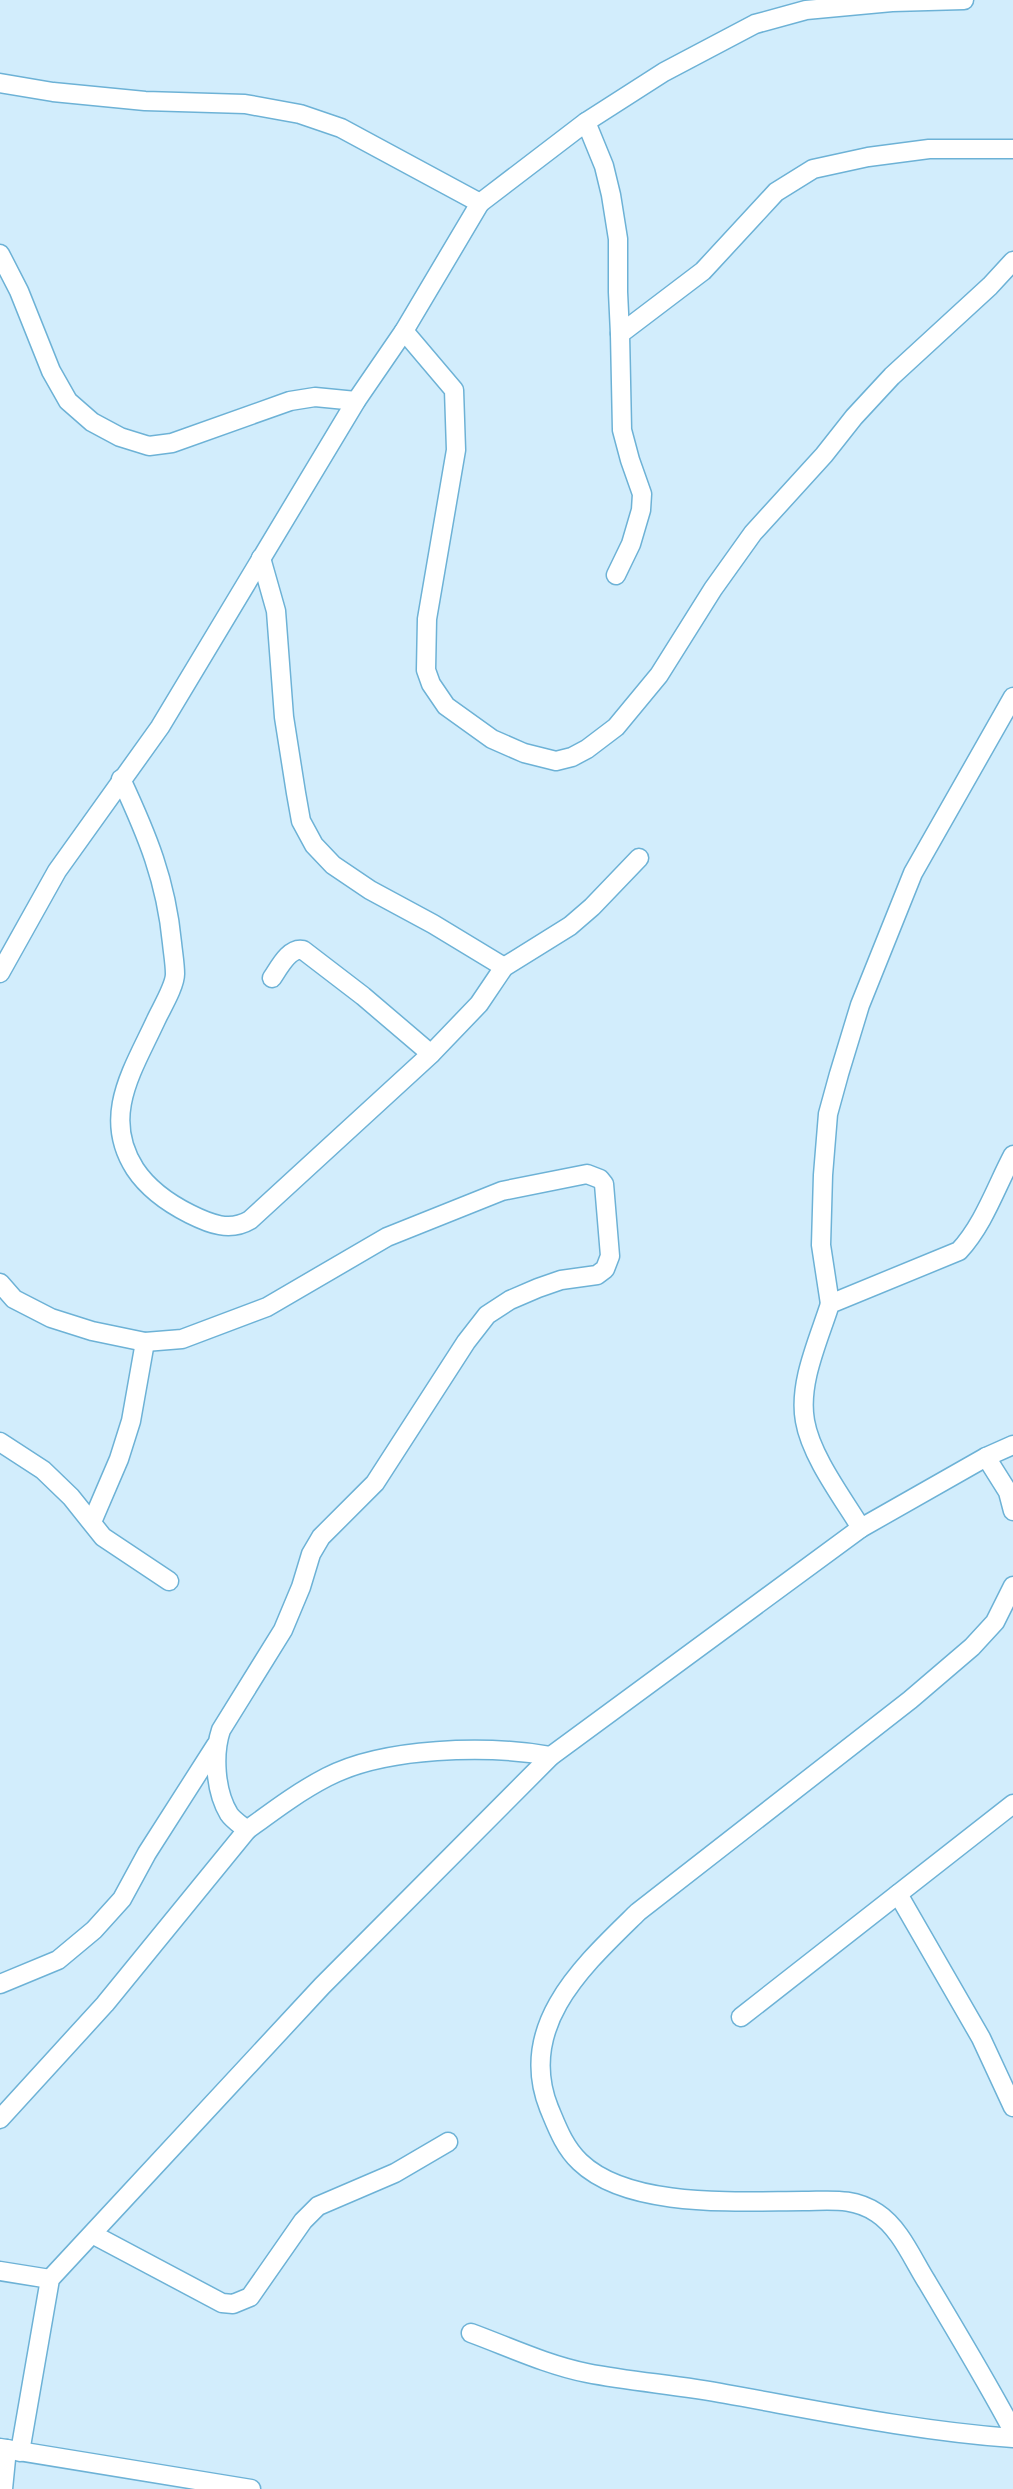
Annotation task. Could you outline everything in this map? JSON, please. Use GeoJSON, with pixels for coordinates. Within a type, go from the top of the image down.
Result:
{"type":"FeatureCollection","features":[{"type":"Feature","properties":{"kind":"street"},"geometry":{"type":"LineString","coordinates":[[0,973],[57,871],[121,778],[160,727],[356,401],[404,331],[480,203],[586,122],[664,72],[755,24],[806,10],[892,2],[964,0]]}},
{"type":"Feature","properties":{"kind":"street"},"geometry":{"type":"LineString","coordinates":[[0,83],[53,92],[145,101],[245,104],[300,114],[341,128],[480,203]]}},
{"type":"Feature","properties":{"kind":"street"},"geometry":{"type":"LineString","coordinates":[[586,122],[604,166],[618,239],[622,430],[642,494],[641,510],[631,544],[616,575]]}},
{"type":"Feature","properties":{"kind":"street"},"geometry":{"type":"LineString","coordinates":[[620,334],[703,271],[776,192],[813,169],[867,157],[928,149],[1013,149]]}},
{"type":"Feature","properties":{"kind":"street"},"geometry":{"type":"LineString","coordinates":[[0,254],[19,291],[51,371],[68,401],[92,422],[120,437],[149,446],[172,443],[290,401],[315,397],[356,401]]}},
{"type":"Feature","properties":{"kind":"street"},"geometry":{"type":"LineString","coordinates":[[404,331],[454,390],[456,450],[427,619],[426,670],[431,684],[446,706],[492,739],[524,753],[556,761],[572,757],[587,749],[616,727],[659,675],[713,589],[753,533],[892,376],[990,286],[1013,261]]}},
{"type":"Feature","properties":{"kind":"street"},"geometry":{"type":"LineString","coordinates":[[261,558],[276,610],[284,717],[301,821],[314,845],[333,865],[370,890],[434,924],[504,967]]}},
{"type":"Feature","properties":{"kind":"street"},"geometry":{"type":"LineString","coordinates":[[861,1528],[813,1445],[805,1420],[806,1387],[830,1304],[821,1245],[828,1114],[860,1005],[913,873],[1013,697]]}},
{"type":"Feature","properties":{"kind":"street"},"geometry":{"type":"LineString","coordinates":[[121,778],[152,847],[163,886],[169,915],[175,976],[130,1077],[121,1102],[119,1131],[125,1153],[145,1184],[163,1199],[201,1220],[226,1227],[242,1225],[250,1220],[431,1054],[479,1004],[504,967],[570,926],[592,907],[639,858]]}},
{"type":"Feature","properties":{"kind":"street"},"geometry":{"type":"LineString","coordinates":[[272,978],[292,952],[298,949],[303,950],[363,996],[431,1054]]}},
{"type":"Feature","properties":{"kind":"street"},"geometry":{"type":"LineString","coordinates":[[830,1304],[959,1251],[970,1239],[982,1218],[1013,1155]]}},
{"type":"Feature","properties":{"kind":"street"},"geometry":{"type":"LineString","coordinates":[[0,1283],[14,1299],[51,1318],[92,1331],[145,1342],[182,1339],[267,1307],[387,1237],[502,1191],[587,1174],[600,1179],[604,1184],[610,1256],[605,1269],[597,1275],[561,1280],[537,1288],[510,1300],[487,1315],[466,1342],[375,1483],[321,1537],[311,1554],[301,1587],[283,1630],[230,1714],[216,1745],[147,1853],[122,1899],[94,1930],[58,1960],[0,1984]]}},
{"type":"Feature","properties":{"kind":"street"},"geometry":{"type":"LineString","coordinates":[[92,1522],[119,1459],[131,1421],[145,1342]]}},
{"type":"Feature","properties":{"kind":"street"},"geometry":{"type":"LineString","coordinates":[[0,1442],[43,1470],[72,1497],[103,1537],[169,1581]]}},
{"type":"Feature","properties":{"kind":"street"},"geometry":{"type":"LineString","coordinates":[[3,2489],[9,2450],[50,2279],[94,2235],[322,1986],[551,1756],[861,1528],[986,1457],[1013,1445]]}},
{"type":"Feature","properties":{"kind":"street"},"geometry":{"type":"LineString","coordinates":[[986,1457],[1008,1492],[1013,1511]]}},
{"type":"Feature","properties":{"kind":"street"},"geometry":{"type":"LineString","coordinates":[[1013,1586],[995,1622],[972,1647],[910,1700],[638,1911],[598,1951],[563,1992],[547,2026],[541,2053],[541,2078],[547,2101],[560,2133],[569,2150],[582,2164],[597,2174],[631,2190],[660,2196],[720,2200],[840,2200],[860,2204],[876,2212],[891,2225],[912,2257],[986,2380],[1013,2431]]}},
{"type":"Feature","properties":{"kind":"street"},"geometry":{"type":"LineString","coordinates":[[216,1745],[222,1797],[230,1815],[247,1830]]}},
{"type":"Feature","properties":{"kind":"street"},"geometry":{"type":"LineString","coordinates":[[0,2120],[105,2004],[247,1830],[291,1798],[328,1776],[359,1763],[404,1754],[457,1750],[526,1751],[551,1756]]}},
{"type":"Feature","properties":{"kind":"street"},"geometry":{"type":"LineString","coordinates":[[741,2017],[1013,1804]]}},
{"type":"Feature","properties":{"kind":"street"},"geometry":{"type":"LineString","coordinates":[[898,1894],[981,2038],[1013,2107]]}},
{"type":"Feature","properties":{"kind":"street"},"geometry":{"type":"LineString","coordinates":[[94,2235],[222,2303],[233,2304],[250,2296],[261,2284],[310,2212],[395,2173],[448,2142]]}},
{"type":"Feature","properties":{"kind":"street"},"geometry":{"type":"LineString","coordinates":[[0,2271],[50,2279]]}},
{"type":"Feature","properties":{"kind":"street"},"geometry":{"type":"LineString","coordinates":[[471,2333],[586,2373],[725,2393],[855,2418],[970,2435],[1013,2438]]}},
{"type":"Feature","properties":{"kind":"street"},"geometry":{"type":"LineString","coordinates":[[9,2450],[251,2489]]}}]}
